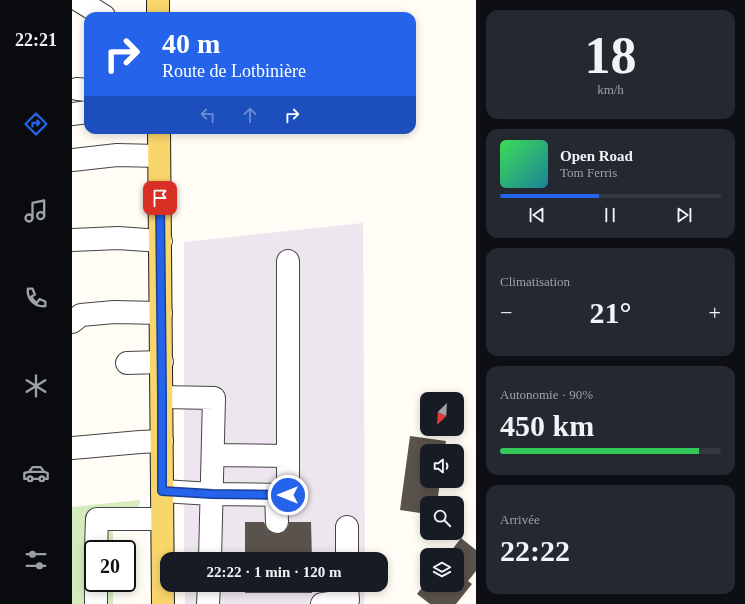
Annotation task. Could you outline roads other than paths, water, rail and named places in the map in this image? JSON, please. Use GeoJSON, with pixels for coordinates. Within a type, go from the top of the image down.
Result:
{"type":"FeatureCollection","features":[{"type":"Feature","properties":{"kind":"main road"},"geometry":{"type":"LineString","coordinates":[[158,0],[158,12]]}},
{"type":"Feature","properties":{"kind":"main road"},"geometry":{"type":"LineString","coordinates":[[159,134],[163,604]]}},
{"type":"Feature","properties":{"kind":"lane"},"geometry":{"type":"LineString","coordinates":[[78,0],[98,12]]}},
{"type":"Feature","properties":{"kind":"lane"},"geometry":{"type":"LineString","coordinates":[[72,114],[84,112]]}},
{"type":"Feature","properties":{"kind":"lane"},"geometry":{"type":"LineString","coordinates":[[72,160],[117,155],[159,156]]}},
{"type":"Feature","properties":{"kind":"lane"},"geometry":{"type":"LineString","coordinates":[[72,240],[118,238],[161,241]]}},
{"type":"Feature","properties":{"kind":"lane"},"geometry":{"type":"LineString","coordinates":[[162,491],[212,494],[288,495],[288,261]]}},
{"type":"Feature","properties":{"kind":"lane"},"geometry":{"type":"LineString","coordinates":[[72,322],[82,315],[114,312],[161,312]]}},
{"type":"Feature","properties":{"kind":"lane"},"geometry":{"type":"LineString","coordinates":[[127,363],[162,362]]}},
{"type":"Feature","properties":{"kind":"lane"},"geometry":{"type":"LineString","coordinates":[[162,397],[214,398],[210,552]]}},
{"type":"Feature","properties":{"kind":"lane"},"geometry":{"type":"LineString","coordinates":[[72,448],[162,441]]}},
{"type":"Feature","properties":{"kind":"lane"},"geometry":{"type":"LineString","coordinates":[[213,455],[288,456]]}},
{"type":"Feature","properties":{"kind":"lane"},"geometry":{"type":"LineString","coordinates":[[276,495],[277,522]]}},
{"type":"Feature","properties":{"kind":"lane"},"geometry":{"type":"LineString","coordinates":[[96,540],[97,519],[162,519]]}},
{"type":"Feature","properties":{"kind":"lane"},"geometry":{"type":"LineString","coordinates":[[347,527],[347,552]]}},
{"type":"Feature","properties":{"kind":"lane"},"geometry":{"type":"LineString","coordinates":[[96,592],[96,604]]}},
{"type":"Feature","properties":{"kind":"lane"},"geometry":{"type":"LineString","coordinates":[[208,604],[209,592]]}},
{"type":"Feature","properties":{"kind":"lane"},"geometry":{"type":"LineString","coordinates":[[322,604],[348,600],[347,592]]}}]}
